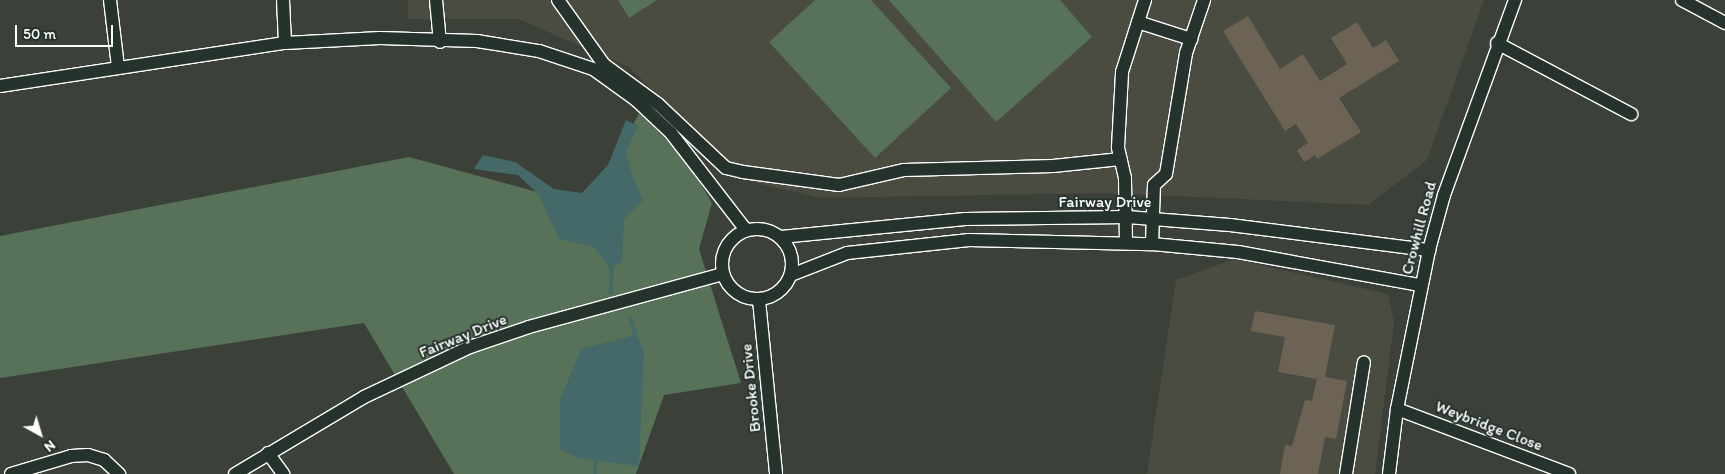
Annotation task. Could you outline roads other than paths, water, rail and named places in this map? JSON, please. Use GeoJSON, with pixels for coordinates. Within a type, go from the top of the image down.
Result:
{"type":"FeatureCollection","features":[{"type":"Feature","properties":{"kind":"street"},"geometry":{"type":"LineString","coordinates":[[110,0],[118,68]]}},
{"type":"Feature","properties":{"kind":"street"},"geometry":{"type":"LineString","coordinates":[[283,0],[285,43]]}},
{"type":"Feature","properties":{"kind":"street"},"geometry":{"type":"LineString","coordinates":[[436,0],[440,42]]}},
{"type":"Feature","properties":{"kind":"street"},"geometry":{"type":"LineString","coordinates":[[558,0],[620,87]]}},
{"type":"Feature","properties":{"kind":"street"},"geometry":{"type":"LineString","coordinates":[[1126,243],[1127,217],[1118,147],[1122,72],[1145,0]]}},
{"type":"Feature","properties":{"kind":"street"},"geometry":{"type":"LineString","coordinates":[[1152,244],[1151,218],[1154,185],[1166,174],[1171,130],[1191,38],[1204,0]]}},
{"type":"Feature","properties":{"kind":"street","name":"Crowhill Road"},"geometry":{"type":"LineString","coordinates":[[1389,474],[1397,409],[1420,286],[1429,250],[1444,195],[1497,43],[1515,0]]}},
{"type":"Feature","properties":{"kind":"street"},"geometry":{"type":"LineString","coordinates":[[1682,0],[1725,22]]}},
{"type":"Feature","properties":{"kind":"street"},"geometry":{"type":"LineString","coordinates":[[1138,22],[1191,38]]}},
{"type":"Feature","properties":{"kind":"street"},"geometry":{"type":"LineString","coordinates":[[0,86],[285,43],[380,38],[502,44],[560,56],[593,69],[620,87],[670,133],[746,230]]}},
{"type":"Feature","properties":{"kind":"street"},"geometry":{"type":"LineString","coordinates":[[1497,43],[1631,114]]}},
{"type":"Feature","properties":{"kind":"street"},"geometry":{"type":"LineString","coordinates":[[602,64],[658,104],[726,168],[743,172],[838,185],[904,170],[1054,166],[1121,159]]}},
{"type":"Feature","properties":{"kind":"street","name":"Fairway Drive"},"geometry":{"type":"LineString","coordinates":[[781,237],[965,219],[1127,217],[1151,218],[1429,250]]}},
{"type":"Feature","properties":{"kind":"street"},"geometry":{"type":"LineString","coordinates":[[791,275],[791,254],[781,237],[764,229],[746,230],[726,248],[723,274],[738,293],[759,300],[779,291],[791,275],[847,252],[960,241],[1152,244],[1238,252],[1420,286]]}},
{"type":"Feature","properties":{"kind":"street","name":"Fairway Drive"},"geometry":{"type":"LineString","coordinates":[[235,474],[364,397],[470,347],[529,327],[723,274]]}},
{"type":"Feature","properties":{"kind":"street","name":"Brooke Drive"},"geometry":{"type":"LineString","coordinates":[[759,300],[776,474]]}},
{"type":"Feature","properties":{"kind":"street"},"geometry":{"type":"LineString","coordinates":[[1346,474],[1364,362]]}},
{"type":"Feature","properties":{"kind":"street","name":"Weybridge Close"},"geometry":{"type":"LineString","coordinates":[[1397,409],[1569,474]]}},
{"type":"Feature","properties":{"kind":"street"},"geometry":{"type":"LineString","coordinates":[[268,453],[283,474]]}},
{"type":"Feature","properties":{"kind":"street"},"geometry":{"type":"LineString","coordinates":[[12,474],[71,456],[88,456],[104,460],[119,474]]}},
{"type":"Feature","properties":{"kind":"water"},"geometry":{"type":"Polygon","coordinates":[[[626,120],[638,126],[626,152],[631,172],[643,200],[624,219],[622,262],[610,268],[594,247],[559,239],[539,195],[518,175],[474,169],[483,155],[515,162],[554,189],[582,193],[608,165],[626,120]]]}},
{"type":"Feature","properties":{"kind":"water"},"geometry":{"type":"Polygon","coordinates":[[[636,335],[644,351],[639,466],[578,458],[560,449],[560,400],[581,349],[636,335]]]}},
{"type":"Feature","properties":{"kind":"waterway"},"geometry":{"type":"LineString","coordinates":[[611,293],[612,261]]}},
{"type":"Feature","properties":{"kind":"waterway"},"geometry":{"type":"LineString","coordinates":[[631,319],[636,335],[633,337]]}},
{"type":"Feature","properties":{"kind":"waterway"},"geometry":{"type":"LineString","coordinates":[[595,474],[596,457]]}}]}
